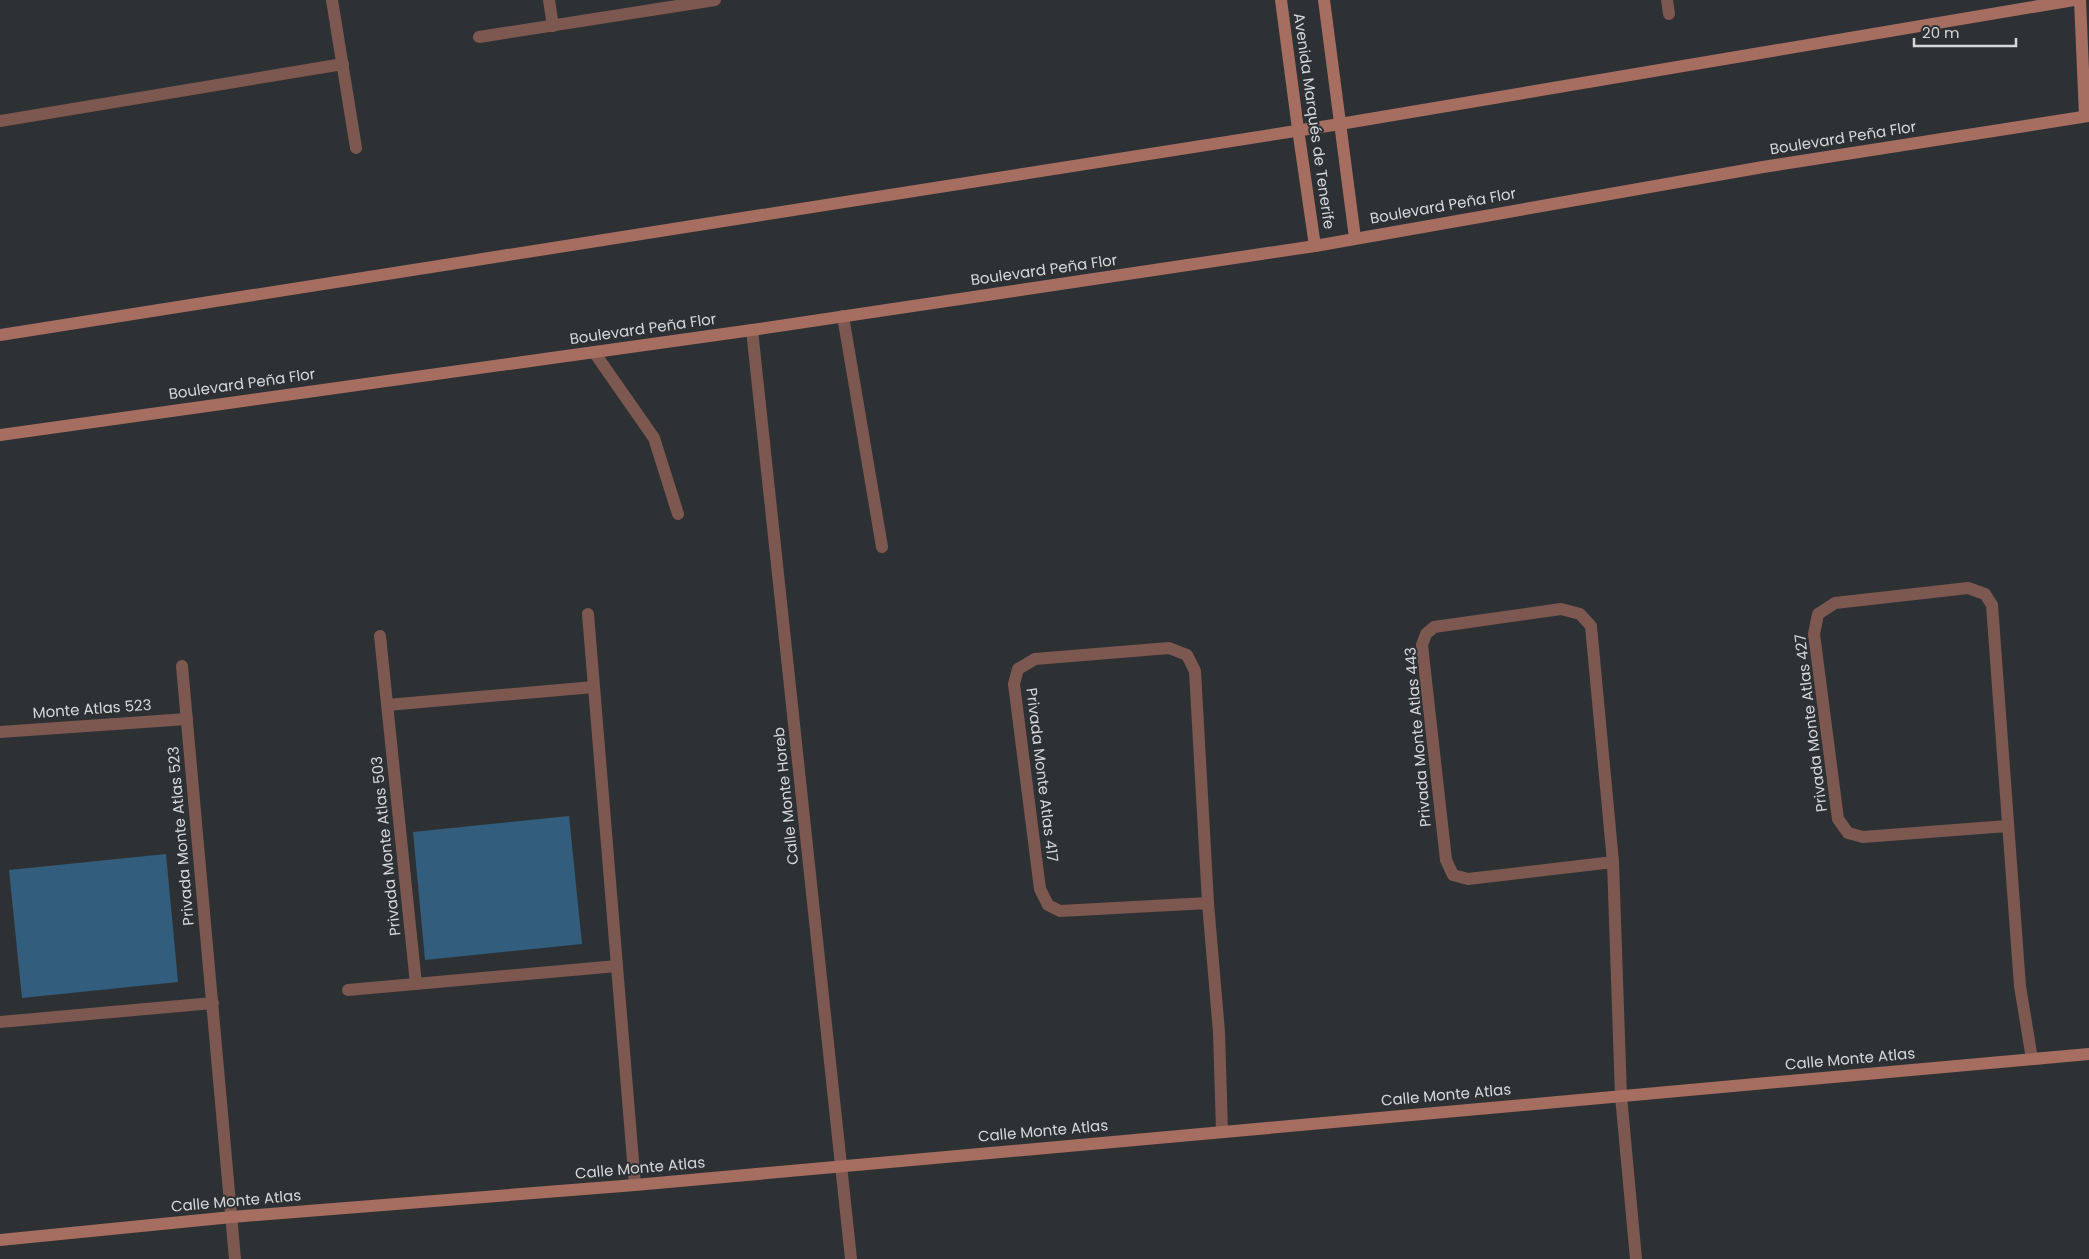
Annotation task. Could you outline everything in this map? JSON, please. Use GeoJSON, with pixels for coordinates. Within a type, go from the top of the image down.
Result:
{"type":"FeatureCollection","features":[{"type":"Feature","properties":{"kind":"main road","name":"Avenida Marqués de Tenerife"},"geometry":{"type":"LineString","coordinates":[[1281,0],[1315,246]]}},
{"type":"Feature","properties":{"kind":"main road","name":"Avenida Marqués de Tenerife"},"geometry":{"type":"LineString","coordinates":[[1324,0],[1355,238]]}},
{"type":"Feature","properties":{"kind":"main road"},"geometry":{"type":"LineString","coordinates":[[0,336],[1340,124],[2074,0]]}},
{"type":"Feature","properties":{"kind":"main road"},"geometry":{"type":"LineString","coordinates":[[2080,0],[2087,116]]}},
{"type":"Feature","properties":{"kind":"main road","name":"Boulevard Peña Flor"},"geometry":{"type":"LineString","coordinates":[[0,434],[752,330],[1315,246],[1753,168],[2087,116]]}},
{"type":"Feature","properties":{"kind":"main road","name":"Calle Monte Atlas"},"geometry":{"type":"LineString","coordinates":[[0,1240],[232,1217],[635,1185],[2089,1054]]}},
{"type":"Feature","properties":{"kind":"street"},"geometry":{"type":"LineString","coordinates":[[332,0],[356,148]]}},
{"type":"Feature","properties":{"kind":"street"},"geometry":{"type":"LineString","coordinates":[[549,0],[553,26]]}},
{"type":"Feature","properties":{"kind":"street"},"geometry":{"type":"LineString","coordinates":[[479,37],[714,0]]}},
{"type":"Feature","properties":{"kind":"street"},"geometry":{"type":"LineString","coordinates":[[1668,0],[1669,14]]}},
{"type":"Feature","properties":{"kind":"street"},"geometry":{"type":"LineString","coordinates":[[0,121],[343,64]]}},
{"type":"Feature","properties":{"kind":"street"},"geometry":{"type":"LineString","coordinates":[[843,316],[882,547]]}},
{"type":"Feature","properties":{"kind":"street","name":"Calle Monte Horeb"},"geometry":{"type":"LineString","coordinates":[[752,330],[852,1259]]}},
{"type":"Feature","properties":{"kind":"street"},"geometry":{"type":"LineString","coordinates":[[594,352],[654,438],[678,514]]}},
{"type":"Feature","properties":{"kind":"street","name":"Privada Monte Atlas 427"},"geometry":{"type":"LineString","coordinates":[[2007,826],[1863,837],[1848,833],[1838,819],[1814,634],[1818,614],[1835,603],[1968,588],[1984,594],[1992,605],[2020,986],[2032,1059]]}},
{"type":"Feature","properties":{"kind":"street","name":"Privada Monte Atlas 443"},"geometry":{"type":"LineString","coordinates":[[1613,862],[1468,878],[1453,875],[1446,860],[1422,645],[1426,634],[1434,627],[1561,609],[1580,614],[1591,626],[1613,862],[1621,1096],[1636,1259]]}},
{"type":"Feature","properties":{"kind":"street"},"geometry":{"type":"LineString","coordinates":[[588,614],[635,1185]]}},
{"type":"Feature","properties":{"kind":"street","name":"Privada Monte Atlas 503"},"geometry":{"type":"LineString","coordinates":[[380,636],[416,984]]}},
{"type":"Feature","properties":{"kind":"street","name":"Privada Monte Atlas 417"},"geometry":{"type":"LineString","coordinates":[[1208,903],[1060,911],[1048,905],[1040,889],[1014,684],[1018,670],[1035,660],[1169,648],[1187,655],[1195,671],[1208,903],[1219,1032],[1222,1131]]}},
{"type":"Feature","properties":{"kind":"street","name":"Privada Monte Atlas 523"},"geometry":{"type":"LineString","coordinates":[[182,666],[235,1259]]}},
{"type":"Feature","properties":{"kind":"street"},"geometry":{"type":"LineString","coordinates":[[387,704],[594,687]]}},
{"type":"Feature","properties":{"kind":"street","name":"Monte Atlas 523"},"geometry":{"type":"LineString","coordinates":[[0,732],[187,719]]}},
{"type":"Feature","properties":{"kind":"street"},"geometry":{"type":"LineString","coordinates":[[348,990],[617,966]]}},
{"type":"Feature","properties":{"kind":"street"},"geometry":{"type":"LineString","coordinates":[[0,1016],[0,1022],[213,1003]]}},
{"type":"Feature","properties":{"kind":"shaded area"},"geometry":{"type":"Polygon","coordinates":[[[569,816],[582,944],[425,960],[413,832],[569,816]]]}},
{"type":"Feature","properties":{"kind":"shaded area"},"geometry":{"type":"Polygon","coordinates":[[[166,854],[178,982],[22,998],[9,870],[166,854]]]}}]}
